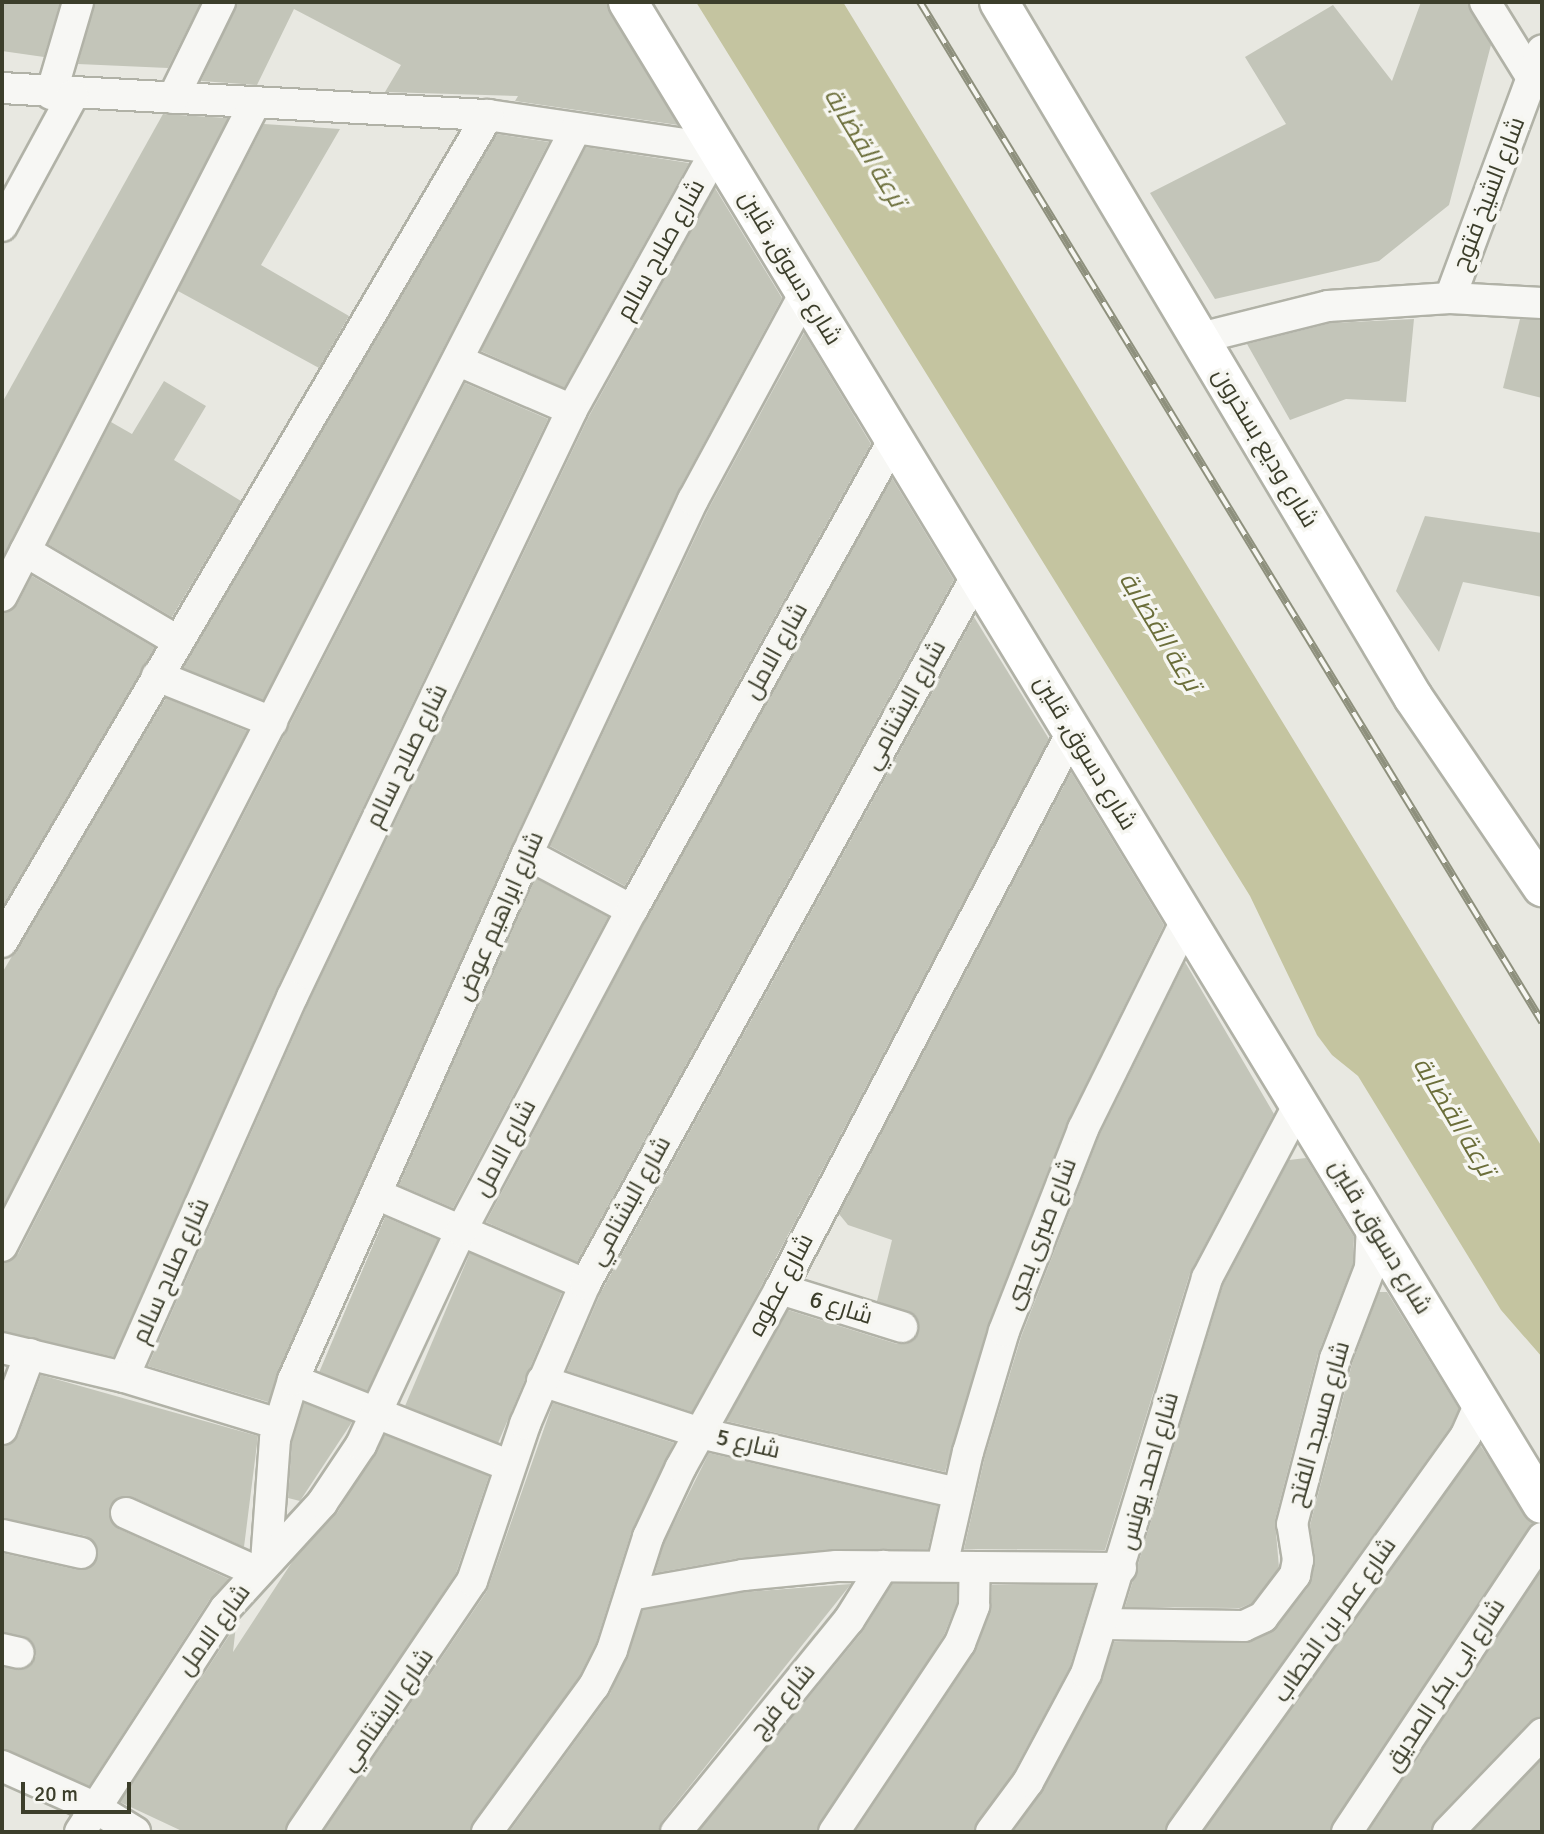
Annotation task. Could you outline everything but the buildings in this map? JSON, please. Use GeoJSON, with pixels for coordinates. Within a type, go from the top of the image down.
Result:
{"type":"FeatureCollection","features":[{"type":"Feature","properties":{"kind":"main road","name":"شارع دسوق, قلين"},"geometry":{"type":"LineString","coordinates":[[628,2],[1542,1504]]}},
{"type":"Feature","properties":{"kind":"main road","name":"شارع وديع بسخرون"},"geometry":{"type":"LineString","coordinates":[[999,2],[1413,697],[1542,887]]}},
{"type":"Feature","properties":{"kind":"street"},"geometry":{"type":"LineString","coordinates":[[2,226],[62,95],[78,2]]}},
{"type":"Feature","properties":{"kind":"street"},"geometry":{"type":"LineString","coordinates":[[173,98],[220,2]]}},
{"type":"Feature","properties":{"kind":"street"},"geometry":{"type":"LineString","coordinates":[[1485,2],[1537,65]]}},
{"type":"Feature","properties":{"kind":"street","name":"شارع الشيخ فتوح"},"geometry":{"type":"LineString","coordinates":[[1450,298],[1537,65]]}},
{"type":"Feature","properties":{"kind":"street"},"geometry":{"type":"LineString","coordinates":[[2,88],[62,95],[173,98],[488,115],[717,149]]}},
{"type":"Feature","properties":{"kind":"street"},"geometry":{"type":"LineString","coordinates":[[2,596],[256,103]]}},
{"type":"Feature","properties":{"kind":"street"},"geometry":{"type":"LineString","coordinates":[[2,940],[488,115]]}},
{"type":"Feature","properties":{"kind":"street"},"geometry":{"type":"LineString","coordinates":[[2,1245],[459,361],[575,130]]}},
{"type":"Feature","properties":{"kind":"street","name":"شارع صلاح سالم"},"geometry":{"type":"LineString","coordinates":[[124,1377],[292,997],[572,410],[717,149]]}},
{"type":"Feature","properties":{"kind":"street","name":"شارع ابراهيم عوض"},"geometry":{"type":"LineString","coordinates":[[261,1567],[271,1470],[279,1424],[293,1380],[527,854],[698,489],[805,293]]}},
{"type":"Feature","properties":{"kind":"street"},"geometry":{"type":"LineString","coordinates":[[1200,338],[1328,306],[1450,298],[1542,303]]}},
{"type":"Feature","properties":{"kind":"street"},"geometry":{"type":"LineString","coordinates":[[459,361],[572,410]]}},
{"type":"Feature","properties":{"kind":"street","name":"شارع الامل"},"geometry":{"type":"LineString","coordinates":[[88,1820],[211,1628],[343,1475],[376,1413],[461,1231],[632,910],[894,439]]}},
{"type":"Feature","properties":{"kind":"street"},"geometry":{"type":"LineString","coordinates":[[25,551],[178,640]]}},
{"type":"Feature","properties":{"kind":"street","name":"شارع البشتامي"},"geometry":{"type":"LineString","coordinates":[[303,1832],[460,1602],[482,1558],[510,1466],[542,1381],[584,1284],[977,575]]}},
{"type":"Feature","properties":{"kind":"street"},"geometry":{"type":"LineString","coordinates":[[157,676],[272,723]]}},
{"type":"Feature","properties":{"kind":"street","name":"شارع عطوه"},"geometry":{"type":"LineString","coordinates":[[487,1832],[594,1686],[659,1513],[1072,732]]}},
{"type":"Feature","properties":{"kind":"street"},"geometry":{"type":"LineString","coordinates":[[527,854],[632,910]]}},
{"type":"Feature","properties":{"kind":"street","name":"شارع صبرى يحيي"},"geometry":{"type":"LineString","coordinates":[[942,1566],[957,1493],[1000,1341],[1055,1195],[1187,919]]}},
{"type":"Feature","properties":{"kind":"street","name":"شارع احمد يونس"},"geometry":{"type":"LineString","coordinates":[[991,1832],[1060,1729],[1104,1624],[1207,1278],[1299,1104]]}},
{"type":"Feature","properties":{"kind":"street"},"geometry":{"type":"LineString","coordinates":[[376,1194],[584,1284]]}},
{"type":"Feature","properties":{"kind":"street","name":"شارع مسجد الفتح"},"geometry":{"type":"LineString","coordinates":[[1104,1624],[1229,1628],[1263,1617],[1298,1567],[1292,1524],[1335,1359],[1370,1268],[1372,1224]]}},
{"type":"Feature","properties":{"kind":"street","name":"شارع 6"},"geometry":{"type":"LineString","coordinates":[[779,1289],[902,1327]]}},
{"type":"Feature","properties":{"kind":"street"},"geometry":{"type":"LineString","coordinates":[[2,1429],[16,1351],[124,1377],[279,1424]]}},
{"type":"Feature","properties":{"kind":"street"},"geometry":{"type":"LineString","coordinates":[[293,1380],[510,1466]]}},
{"type":"Feature","properties":{"kind":"street","name":"شارع 5"},"geometry":{"type":"LineString","coordinates":[[542,1381],[700,1433],[957,1493]]}},
{"type":"Feature","properties":{"kind":"street","name":"شارع عمر بن الخطاب"},"geometry":{"type":"LineString","coordinates":[[1182,1832],[1466,1435],[1481,1402]]}},
{"type":"Feature","properties":{"kind":"street"},"geometry":{"type":"LineString","coordinates":[[126,1513],[261,1567]]}},
{"type":"Feature","properties":{"kind":"street"},"geometry":{"type":"LineString","coordinates":[[2,1535],[81,1553]]}},
{"type":"Feature","properties":{"kind":"street","name":"شارع ابى بكر الصديق"},"geometry":{"type":"LineString","coordinates":[[1347,1832],[1542,1538]]}},
{"type":"Feature","properties":{"kind":"street"},"geometry":{"type":"LineString","coordinates":[[630,1595],[790,1569],[883,1566],[1122,1568]]}},
{"type":"Feature","properties":{"kind":"street","name":"شارع فرج"},"geometry":{"type":"LineString","coordinates":[[676,1832],[849,1620],[883,1566]]}},
{"type":"Feature","properties":{"kind":"street"},"geometry":{"type":"LineString","coordinates":[[834,1832],[960,1643],[974,1606],[975,1567]]}},
{"type":"Feature","properties":{"kind":"street"},"geometry":{"type":"LineString","coordinates":[[1448,1832],[1542,1734]]}},
{"type":"Feature","properties":{"kind":"street"},"geometry":{"type":"LineString","coordinates":[[2,1766],[88,1820],[135,1832]]}},
{"type":"Feature","properties":{"kind":"water","name":"ترعة القضابة"},"geometry":{"type":"Polygon","coordinates":[[[696,2],[843,2],[1542,1147],[1542,1357],[1501,1310],[1358,1076],[1332,1055],[1317,1035],[1250,896],[696,2]]]}},
{"type":"Feature","properties":{"kind":"railway"},"geometry":{"type":"LineString","coordinates":[[920,2],[1542,1022]]}}]}
